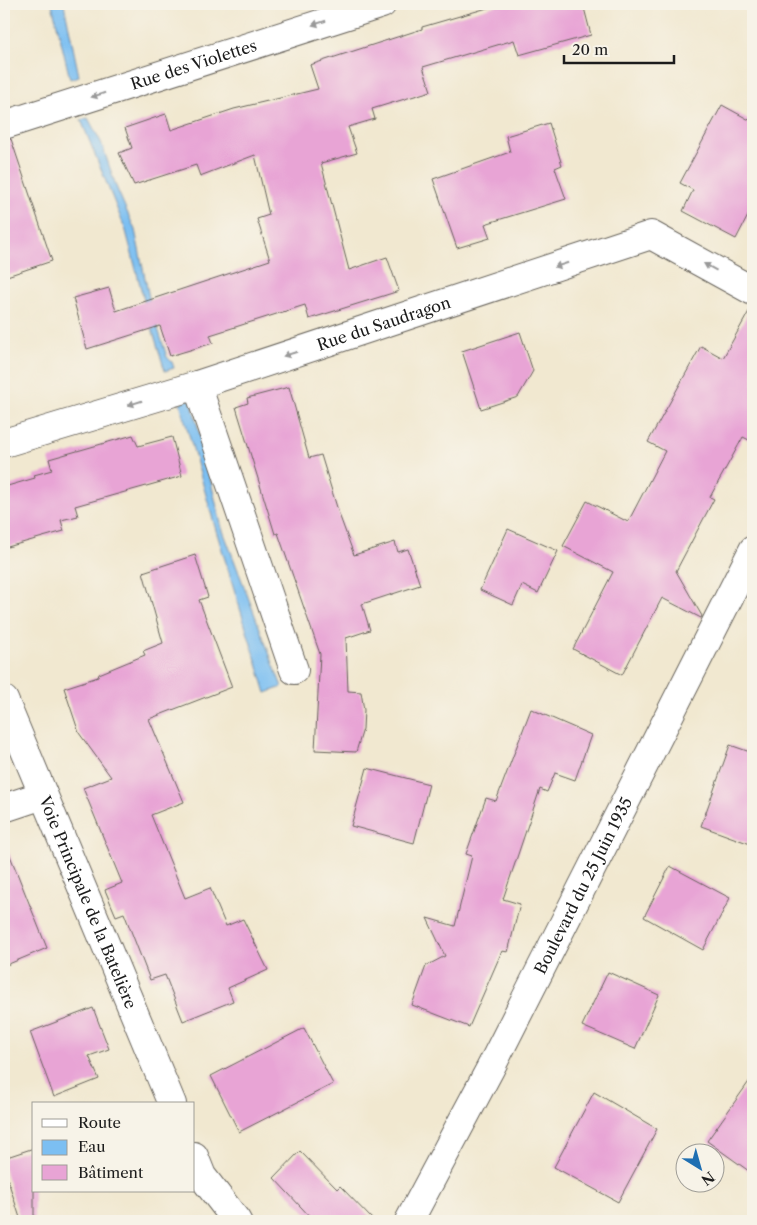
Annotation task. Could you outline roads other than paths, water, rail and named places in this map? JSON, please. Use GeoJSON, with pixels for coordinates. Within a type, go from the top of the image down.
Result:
{"type":"FeatureCollection","features":[{"type":"Feature","properties":{"kind":"street","name":"Rue des Violettes"},"geometry":{"type":"LineString","coordinates":[[4,125],[382,4]]}},
{"type":"Feature","properties":{"kind":"street","name":"Rue du Saudragon"},"geometry":{"type":"LineString","coordinates":[[4,444],[197,385],[651,235],[753,291]]}},
{"type":"Feature","properties":{"kind":"street"},"geometry":{"type":"LineString","coordinates":[[197,385],[294,670]]}},
{"type":"Feature","properties":{"kind":"street","name":"Boulevard du 25 Juin 1935"},"geometry":{"type":"LineString","coordinates":[[409,1221],[490,1069],[753,550]]}},
{"type":"Feature","properties":{"kind":"street","name":"Voie Principale de la Batelière"},"geometry":{"type":"LineString","coordinates":[[4,700],[171,1102]]}},
{"type":"Feature","properties":{"kind":"street"},"geometry":{"type":"LineString","coordinates":[[4,808],[44,795]]}},
{"type":"Feature","properties":{"kind":"street"},"geometry":{"type":"LineString","coordinates":[[195,1158],[202,1176],[237,1221]]}},
{"type":"Feature","properties":{"kind":"water"},"geometry":{"type":"Polygon","coordinates":[[[52,4],[64,4],[79,76],[70,79],[52,4]]]}},
{"type":"Feature","properties":{"kind":"water"},"geometry":{"type":"Polygon","coordinates":[[[88,118],[101,142],[117,189],[135,230],[151,307],[167,357],[172,362],[174,368],[165,371],[147,312],[126,231],[81,120],[88,118]]]}},
{"type":"Feature","properties":{"kind":"water"},"geometry":{"type":"Polygon","coordinates":[[[191,399],[222,528],[282,687],[266,693],[215,527],[180,403],[191,399]]]}}]}
